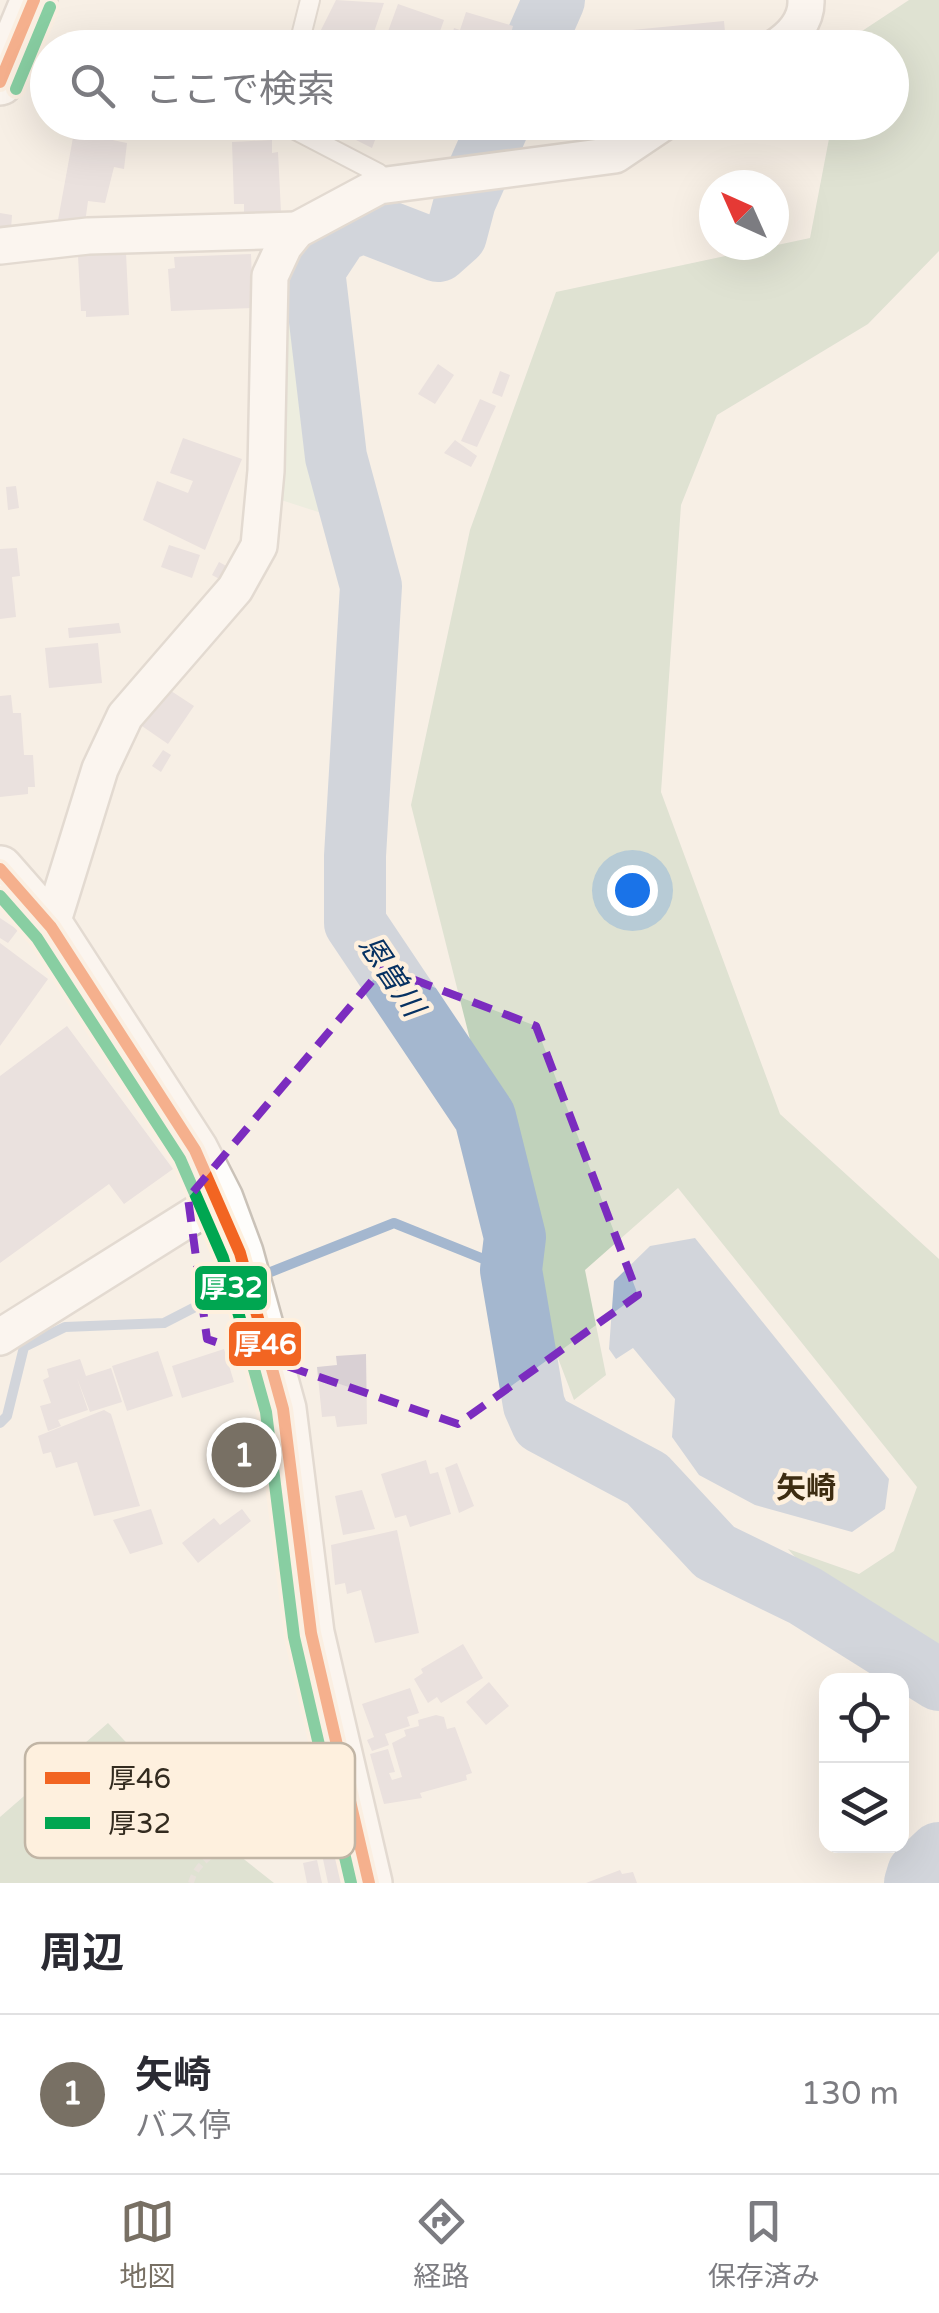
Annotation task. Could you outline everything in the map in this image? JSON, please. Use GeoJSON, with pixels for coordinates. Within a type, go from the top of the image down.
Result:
{"type":"FeatureCollection","features":[{"type":"Feature","properties":{"kind":"street"},"geometry":{"type":"LineString","coordinates":[[0,82],[34,0]]}},
{"type":"Feature","properties":{"kind":"street"},"geometry":{"type":"LineString","coordinates":[[795,30],[807,11],[806,0]]}},
{"type":"Feature","properties":{"kind":"street"},"geometry":{"type":"LineString","coordinates":[[0,246],[88,236],[297,230],[389,183],[615,155],[637,140]]}},
{"type":"Feature","properties":{"kind":"street"},"geometry":{"type":"LineString","coordinates":[[51,928],[100,769],[126,716],[236,589],[259,546],[266,471],[270,276],[297,230]]}},
{"type":"Feature","properties":{"kind":"street"},"geometry":{"type":"LineString","coordinates":[[0,869],[51,928],[195,1150],[220,1199],[257,1306],[284,1408],[311,1633],[336,1743]]}},
{"type":"Feature","properties":{"kind":"street"},"geometry":{"type":"LineString","coordinates":[[0,1336],[220,1199]]}},
{"type":"Feature","properties":{"kind":"street"},"geometry":{"type":"LineString","coordinates":[[355,1828],[368,1883]]}},
{"type":"Feature","properties":{"kind":"lane"},"geometry":{"type":"LineString","coordinates":[[302,30],[310,0]]}},
{"type":"Feature","properties":{"kind":"lane"},"geometry":{"type":"LineString","coordinates":[[315,140],[378,173],[389,183]]}},
{"type":"Feature","properties":{"kind":"path"},"geometry":{"type":"LineString","coordinates":[[190,1883],[194,1870],[206,1858]]}},
{"type":"Feature","properties":{"kind":"highlighted area"},"geometry":{"type":"Polygon","coordinates":[[[383,968],[536,1026],[638,1295],[458,1424],[207,1339],[188,1198],[383,968]]]}},
{"type":"Feature","properties":{"kind":"green space"},"geometry":{"type":"Polygon","coordinates":[[[909,0],[939,0],[939,251],[868,324],[717,415],[681,505],[661,792],[780,1114],[939,1259],[939,1690],[911,1655],[829,1596],[788,1549],[859,1574],[894,1551],[917,1487],[678,1188],[585,1270],[606,1375],[574,1400],[535,1298],[411,805],[470,530],[556,292],[707,260],[789,260],[789,242],[810,238],[829,140],[909,140],[909,30],[864,30],[909,0]]]}},
{"type":"Feature","properties":{"kind":"green space"},"geometry":{"type":"Polygon","coordinates":[[[308,236],[304,274],[321,431],[315,442],[340,519],[278,499],[276,281],[308,236]]]}},
{"type":"Feature","properties":{"kind":"green space"},"geometry":{"type":"Polygon","coordinates":[[[108,1723],[127,1743],[85,1743],[108,1723]]]}},
{"type":"Feature","properties":{"kind":"green space"},"geometry":{"type":"Polygon","coordinates":[[[25,1795],[25,1858],[242,1858],[274,1883],[0,1883],[0,1817],[25,1795]]]}},
{"type":"Feature","properties":{"kind":"water"},"geometry":{"type":"Polygon","coordinates":[[[695,1238],[889,1479],[885,1509],[852,1532],[755,1505],[699,1475],[672,1437],[675,1399],[633,1348],[616,1359],[609,1349],[614,1281],[650,1246],[695,1238]]]}},
{"type":"Feature","properties":{"kind":"building"},"geometry":{"type":"Polygon","coordinates":[[[336,0],[384,3],[375,30],[321,30],[336,0]]]}},
{"type":"Feature","properties":{"kind":"building"},"geometry":{"type":"Polygon","coordinates":[[[398,4],[444,20],[440,30],[389,30],[398,4]]]}},
{"type":"Feature","properties":{"kind":"building"},"geometry":{"type":"Polygon","coordinates":[[[466,12],[513,26],[512,30],[460,30],[466,12]]]}},
{"type":"Feature","properties":{"kind":"building"},"geometry":{"type":"Polygon","coordinates":[[[724,21],[725,30],[632,30],[724,21]]]}},
{"type":"Feature","properties":{"kind":"building"},"geometry":{"type":"Polygon","coordinates":[[[73,140],[127,143],[124,169],[114,167],[105,203],[88,201],[85,223],[58,220],[73,140]]]}},
{"type":"Feature","properties":{"kind":"building"},"geometry":{"type":"Polygon","coordinates":[[[272,140],[272,153],[278,152],[281,212],[244,214],[244,204],[234,204],[232,142],[272,140]]]}},
{"type":"Feature","properties":{"kind":"building"},"geometry":{"type":"Polygon","coordinates":[[[356,140],[375,140],[372,148],[356,140]]]}},
{"type":"Feature","properties":{"kind":"building"},"geometry":{"type":"Polygon","coordinates":[[[0,213],[12,215],[11,230],[0,229],[0,213]]]}},
{"type":"Feature","properties":{"kind":"building"},"geometry":{"type":"Polygon","coordinates":[[[126,253],[129,315],[86,317],[86,311],[81,311],[78,256],[126,253]]]}},
{"type":"Feature","properties":{"kind":"building"},"geometry":{"type":"Polygon","coordinates":[[[251,254],[253,308],[171,311],[168,269],[175,268],[174,257],[251,254]]]}},
{"type":"Feature","properties":{"kind":"building"},"geometry":{"type":"Polygon","coordinates":[[[438,364],[454,375],[435,404],[418,394],[438,364]]]}},
{"type":"Feature","properties":{"kind":"building"},"geometry":{"type":"Polygon","coordinates":[[[500,371],[510,375],[502,397],[492,393],[500,371]]]}},
{"type":"Feature","properties":{"kind":"building"},"geometry":{"type":"Polygon","coordinates":[[[480,399],[496,406],[477,447],[461,441],[480,399]]]}},
{"type":"Feature","properties":{"kind":"building"},"geometry":{"type":"Polygon","coordinates":[[[183,438],[242,459],[205,550],[143,520],[157,481],[188,493],[193,481],[170,473],[183,438]]]}},
{"type":"Feature","properties":{"kind":"building"},"geometry":{"type":"Polygon","coordinates":[[[455,440],[477,456],[471,467],[444,453],[455,440]]]}},
{"type":"Feature","properties":{"kind":"building"},"geometry":{"type":"Polygon","coordinates":[[[16,486],[19,508],[8,510],[6,487],[16,486]]]}},
{"type":"Feature","properties":{"kind":"building"},"geometry":{"type":"Polygon","coordinates":[[[169,545],[200,555],[192,578],[161,567],[169,545]]]}},
{"type":"Feature","properties":{"kind":"building"},"geometry":{"type":"Polygon","coordinates":[[[17,548],[20,576],[12,577],[16,617],[0,619],[0,549],[17,548]]]}},
{"type":"Feature","properties":{"kind":"building"},"geometry":{"type":"Polygon","coordinates":[[[219,562],[230,568],[223,581],[212,575],[219,562]]]}},
{"type":"Feature","properties":{"kind":"building"},"geometry":{"type":"Polygon","coordinates":[[[119,623],[121,633],[69,638],[68,628],[119,623]]]}},
{"type":"Feature","properties":{"kind":"building"},"geometry":{"type":"Polygon","coordinates":[[[98,643],[102,683],[49,688],[45,648],[98,643]]]}},
{"type":"Feature","properties":{"kind":"building"},"geometry":{"type":"Polygon","coordinates":[[[165,687],[194,706],[168,744],[139,724],[165,687]]]}},
{"type":"Feature","properties":{"kind":"building"},"geometry":{"type":"Polygon","coordinates":[[[11,695],[13,713],[21,713],[24,755],[33,755],[35,787],[28,787],[28,794],[0,797],[0,696],[11,695]]]}},
{"type":"Feature","properties":{"kind":"building"},"geometry":{"type":"Polygon","coordinates":[[[163,750],[171,755],[161,772],[152,766],[163,750]]]}},
{"type":"Feature","properties":{"kind":"building"},"geometry":{"type":"Polygon","coordinates":[[[0,918],[18,930],[8,943],[0,938],[0,918]]]}},
{"type":"Feature","properties":{"kind":"building"},"geometry":{"type":"Polygon","coordinates":[[[0,943],[48,979],[0,1046],[0,943]]]}},
{"type":"Feature","properties":{"kind":"building"},"geometry":{"type":"Polygon","coordinates":[[[67,1026],[173,1169],[124,1204],[109,1184],[0,1263],[0,1076],[67,1026]]]}},
{"type":"Feature","properties":{"kind":"building"},"geometry":{"type":"Polygon","coordinates":[[[224,1349],[234,1382],[182,1398],[172,1366],[224,1349]]]}},
{"type":"Feature","properties":{"kind":"building"},"geometry":{"type":"Polygon","coordinates":[[[158,1351],[173,1396],[127,1411],[112,1366],[158,1351]]]}},
{"type":"Feature","properties":{"kind":"building"},"geometry":{"type":"Polygon","coordinates":[[[366,1354],[367,1424],[337,1427],[335,1416],[322,1417],[317,1367],[337,1365],[336,1356],[366,1354]]]}},
{"type":"Feature","properties":{"kind":"building"},"geometry":{"type":"Polygon","coordinates":[[[80,1359],[86,1376],[111,1368],[122,1402],[90,1412],[77,1378],[88,1410],[58,1420],[61,1426],[48,1431],[40,1406],[51,1403],[43,1380],[49,1377],[47,1369],[80,1359]]]}},
{"type":"Feature","properties":{"kind":"building"},"geometry":{"type":"Polygon","coordinates":[[[104,1410],[111,1414],[140,1506],[94,1516],[77,1462],[56,1468],[51,1452],[43,1454],[38,1436],[104,1410]]]}},
{"type":"Feature","properties":{"kind":"building"},"geometry":{"type":"Polygon","coordinates":[[[426,1460],[430,1474],[438,1472],[451,1514],[410,1527],[406,1515],[395,1518],[381,1474],[426,1460]]]}},
{"type":"Feature","properties":{"kind":"building"},"geometry":{"type":"Polygon","coordinates":[[[457,1463],[474,1506],[459,1513],[445,1468],[457,1463]]]}},
{"type":"Feature","properties":{"kind":"building"},"geometry":{"type":"Polygon","coordinates":[[[362,1490],[375,1529],[343,1535],[335,1496],[362,1490]]]}},
{"type":"Feature","properties":{"kind":"building"},"geometry":{"type":"Polygon","coordinates":[[[151,1509],[163,1544],[130,1554],[113,1520],[151,1509]]]}},
{"type":"Feature","properties":{"kind":"building"},"geometry":{"type":"Polygon","coordinates":[[[242,1509],[251,1521],[198,1563],[182,1543],[214,1518],[220,1525],[242,1509]]]}},
{"type":"Feature","properties":{"kind":"building"},"geometry":{"type":"Polygon","coordinates":[[[397,1530],[419,1633],[375,1643],[361,1590],[347,1594],[345,1583],[335,1585],[331,1545],[397,1530]]]}},
{"type":"Feature","properties":{"kind":"building"},"geometry":{"type":"Polygon","coordinates":[[[463,1644],[483,1678],[441,1703],[437,1697],[428,1703],[414,1679],[423,1673],[421,1669],[463,1644]]]}},
{"type":"Feature","properties":{"kind":"building"},"geometry":{"type":"Polygon","coordinates":[[[489,1682],[509,1706],[486,1725],[466,1702],[489,1682]]]}},
{"type":"Feature","properties":{"kind":"building"},"geometry":{"type":"Polygon","coordinates":[[[410,1688],[419,1713],[407,1717],[410,1726],[385,1734],[389,1745],[372,1751],[367,1740],[374,1737],[362,1704],[410,1688]]]}},
{"type":"Feature","properties":{"kind":"building"},"geometry":{"type":"Polygon","coordinates":[[[444,1717],[447,1729],[455,1727],[472,1773],[466,1775],[467,1780],[420,1793],[422,1798],[384,1804],[370,1754],[388,1749],[395,1772],[389,1773],[392,1780],[402,1777],[392,1743],[406,1736],[404,1730],[419,1726],[418,1720],[444,1717]]]}},
{"type":"Feature","properties":{"kind":"building"},"geometry":{"type":"Polygon","coordinates":[[[337,1858],[343,1883],[328,1883],[323,1859],[337,1858]]]}},
{"type":"Feature","properties":{"kind":"building"},"geometry":{"type":"Polygon","coordinates":[[[317,1860],[322,1883],[307,1883],[303,1863],[317,1860]]]}},
{"type":"Feature","properties":{"kind":"building"},"geometry":{"type":"Polygon","coordinates":[[[620,1870],[622,1874],[633,1872],[637,1883],[586,1883],[620,1870]]]}},
{"type":"Feature","properties":{"kind":"waterway","name":"恩曽川"},"geometry":{"type":"LineString","coordinates":[[541,30],[554,0]]}},
{"type":"Feature","properties":{"kind":"waterway","name":"恩曽川"},"geometry":{"type":"LineString","coordinates":[[492,140],[465,201],[456,235],[438,251],[363,222],[339,232],[314,270],[336,457],[371,586],[355,856],[355,923],[485,1117],[515,1237],[511,1270],[534,1405],[542,1423],[647,1479],[715,1552],[805,1596],[939,1680]]}},
{"type":"Feature","properties":{"kind":"waterway"},"geometry":{"type":"LineString","coordinates":[[258,1277],[394,1223],[511,1270]]}},
{"type":"Feature","properties":{"kind":"waterway"},"geometry":{"type":"LineString","coordinates":[[0,1423],[7,1416],[24,1347],[65,1327],[164,1323],[238,1285]]}},
{"type":"Feature","properties":{"kind":"waterway","name":"恩曽川"},"geometry":{"type":"LineString","coordinates":[[915,1883],[918,1873],[939,1853]]}},
{"type":"Feature","properties":{"kind":"transit line","name":"厚46"},"geometry":{"type":"LineString","coordinates":[[0,82],[34,0]]}},
{"type":"Feature","properties":{"kind":"transit line","name":"厚32"},"geometry":{"type":"LineString","coordinates":[[40,30],[50,7]]}},
{"type":"Feature","properties":{"kind":"transit line","name":"厚32"},"geometry":{"type":"LineString","coordinates":[[16,89],[30,55]]}},
{"type":"Feature","properties":{"kind":"transit line","name":"厚46"},"geometry":{"type":"LineString","coordinates":[[0,869],[51,927],[195,1150],[240,1253],[283,1409],[311,1633],[337,1743]]}},
{"type":"Feature","properties":{"kind":"transit line","name":"厚32"},"geometry":{"type":"LineString","coordinates":[[0,896],[37,938],[180,1159],[223,1258],[266,1412],[294,1637],[319,1743]]}},
{"type":"Feature","properties":{"kind":"transit line","name":"厚46"},"geometry":{"type":"LineString","coordinates":[[355,1823],[369,1883]]}},
{"type":"Feature","properties":{"kind":"transit line","name":"厚32"},"geometry":{"type":"LineString","coordinates":[[345,1858],[351,1883]]}},
{"type":"Feature","properties":{"kind":"place","name":"矢崎"},"geometry":{"type":"Point","coordinates":[244,1455]}},
{"type":"Feature","properties":{"kind":"district","name":"矢崎"},"geometry":{"type":"Point","coordinates":[806,1488]}}]}
